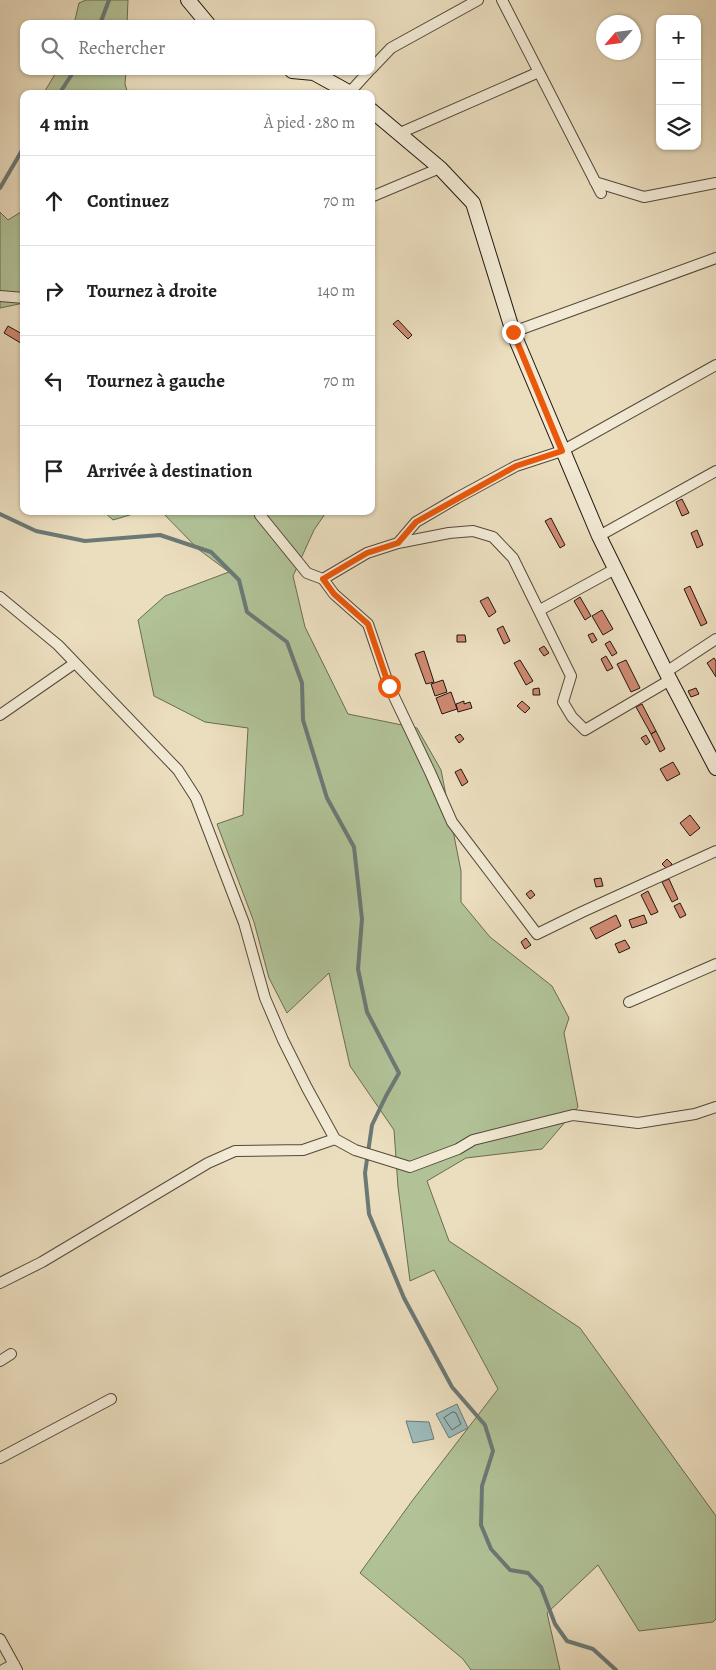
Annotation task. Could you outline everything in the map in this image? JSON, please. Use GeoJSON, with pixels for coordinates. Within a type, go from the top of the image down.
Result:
{"type":"FeatureCollection","features":[{"type":"Feature","properties":{"kind":"street"},"geometry":{"type":"LineString","coordinates":[[188,0],[205,20]]}},
{"type":"Feature","properties":{"kind":"street"},"geometry":{"type":"LineString","coordinates":[[375,65],[391,48],[478,0]]}},
{"type":"Feature","properties":{"kind":"street"},"geometry":{"type":"LineString","coordinates":[[502,0],[601,193]]}},
{"type":"Feature","properties":{"kind":"street"},"geometry":{"type":"LineString","coordinates":[[400,133],[539,72]]}},
{"type":"Feature","properties":{"kind":"street"},"geometry":{"type":"LineString","coordinates":[[318,75],[345,90]]}},
{"type":"Feature","properties":{"kind":"street"},"geometry":{"type":"LineString","coordinates":[[353,90],[366,75]]}},
{"type":"Feature","properties":{"kind":"street"},"geometry":{"type":"LineString","coordinates":[[375,113],[440,168],[473,203],[513,332],[562,451],[615,569],[716,768]]}},
{"type":"Feature","properties":{"kind":"street"},"geometry":{"type":"LineString","coordinates":[[375,194],[440,168]]}},
{"type":"Feature","properties":{"kind":"street"},"geometry":{"type":"LineString","coordinates":[[595,182],[644,197],[716,183]]}},
{"type":"Feature","properties":{"kind":"street"},"geometry":{"type":"LineString","coordinates":[[513,332],[716,258]]}},
{"type":"Feature","properties":{"kind":"street"},"geometry":{"type":"LineString","coordinates":[[0,296],[20,298]]}},
{"type":"Feature","properties":{"kind":"street"},"geometry":{"type":"LineString","coordinates":[[398,543],[416,522],[457,498],[516,466],[562,451],[716,365]]}},
{"type":"Feature","properties":{"kind":"street"},"geometry":{"type":"LineString","coordinates":[[599,536],[716,471]]}},
{"type":"Feature","properties":{"kind":"street"},"geometry":{"type":"LineString","coordinates":[[260,515],[307,574],[323,579],[334,594],[368,624],[389,686],[452,822],[537,934],[716,851]]}},
{"type":"Feature","properties":{"kind":"street"},"geometry":{"type":"LineString","coordinates":[[323,579],[367,553],[398,543],[473,531],[493,537],[513,558],[540,610],[571,676],[563,702],[572,717],[585,730],[668,676],[716,639]]}},
{"type":"Feature","properties":{"kind":"street"},"geometry":{"type":"LineString","coordinates":[[540,610],[615,569]]}},
{"type":"Feature","properties":{"kind":"street"},"geometry":{"type":"LineString","coordinates":[[0,596],[58,645],[178,770],[196,798],[244,923],[266,998],[307,1088],[335,1139],[354,1150],[410,1167],[458,1149],[473,1140],[573,1115],[638,1123],[695,1114],[716,1107]]}},
{"type":"Feature","properties":{"kind":"street"},"geometry":{"type":"LineString","coordinates":[[0,715],[75,663]]}},
{"type":"Feature","properties":{"kind":"street"},"geometry":{"type":"LineString","coordinates":[[629,1002],[716,964]]}},
{"type":"Feature","properties":{"kind":"street"},"geometry":{"type":"LineString","coordinates":[[0,1284],[42,1262],[208,1162],[234,1152],[303,1150],[335,1139]]}},
{"type":"Feature","properties":{"kind":"street"},"geometry":{"type":"LineString","coordinates":[[0,1361],[11,1354]]}},
{"type":"Feature","properties":{"kind":"street"},"geometry":{"type":"LineString","coordinates":[[0,1458],[111,1399]]}},
{"type":"Feature","properties":{"kind":"street"},"geometry":{"type":"LineString","coordinates":[[0,1639],[16,1667],[2,1670]]}},
{"type":"Feature","properties":{"kind":"green space"},"geometry":{"type":"Polygon","coordinates":[[[86,0],[128,0],[127,20],[75,20],[79,3],[86,0]]]}},
{"type":"Feature","properties":{"kind":"green space"},"geometry":{"type":"Polygon","coordinates":[[[55,75],[126,75],[127,90],[45,90],[55,75]]]}},
{"type":"Feature","properties":{"kind":"green space"},"geometry":{"type":"Polygon","coordinates":[[[0,212],[8,220],[20,212],[20,304],[0,308],[0,212]]]}},
{"type":"Feature","properties":{"kind":"green space"},"geometry":{"type":"Polygon","coordinates":[[[107,515],[130,515],[113,520],[107,515]]]}},
{"type":"Feature","properties":{"kind":"green space"},"geometry":{"type":"Polygon","coordinates":[[[165,515],[324,515],[314,530],[293,576],[305,627],[348,714],[417,728],[441,770],[461,871],[461,902],[490,937],[552,986],[569,1018],[564,1033],[578,1107],[542,1149],[466,1158],[427,1181],[449,1241],[580,1328],[716,1516],[716,1619],[713,1622],[639,1631],[598,1565],[547,1613],[560,1670],[471,1670],[463,1659],[360,1573],[412,1501],[498,1389],[434,1270],[410,1281],[398,1187],[394,1130],[350,1066],[329,973],[287,1013],[269,978],[254,922],[217,824],[243,815],[248,728],[205,722],[154,696],[138,620],[165,596],[229,572],[198,549],[165,515]]]}},
{"type":"Feature","properties":{"kind":"water"},"geometry":{"type":"Polygon","coordinates":[[[457,1404],[468,1428],[449,1438],[436,1414],[457,1404]]]}},
{"type":"Feature","properties":{"kind":"water"},"geometry":{"type":"Polygon","coordinates":[[[406,1421],[429,1422],[434,1439],[413,1443],[406,1421]]]}},
{"type":"Feature","properties":{"kind":"building"},"geometry":{"type":"Polygon","coordinates":[[[398,320],[412,335],[408,339],[393,324],[398,320]]]}},
{"type":"Feature","properties":{"kind":"building"},"geometry":{"type":"Polygon","coordinates":[[[8,326],[20,333],[20,343],[4,333],[8,326]]]}},
{"type":"Feature","properties":{"kind":"building"},"geometry":{"type":"Polygon","coordinates":[[[682,499],[689,513],[682,516],[676,502],[682,499]]]}},
{"type":"Feature","properties":{"kind":"building"},"geometry":{"type":"Polygon","coordinates":[[[551,518],[565,545],[560,548],[545,521],[551,518]]]}},
{"type":"Feature","properties":{"kind":"building"},"geometry":{"type":"Polygon","coordinates":[[[697,530],[703,545],[697,548],[691,533],[697,530]]]}},
{"type":"Feature","properties":{"kind":"building"},"geometry":{"type":"Polygon","coordinates":[[[690,586],[707,623],[701,626],[684,589],[690,586]]]}},
{"type":"Feature","properties":{"kind":"building"},"geometry":{"type":"Polygon","coordinates":[[[488,597],[496,612],[489,617],[480,601],[488,597]]]}},
{"type":"Feature","properties":{"kind":"building"},"geometry":{"type":"Polygon","coordinates":[[[580,597],[591,616],[585,620],[574,601],[580,597]]]}},
{"type":"Feature","properties":{"kind":"building"},"geometry":{"type":"Polygon","coordinates":[[[602,610],[613,629],[603,635],[592,616],[602,610]]]}},
{"type":"Feature","properties":{"kind":"building"},"geometry":{"type":"Polygon","coordinates":[[[503,626],[510,641],[504,644],[497,629],[503,626]]]}},
{"type":"Feature","properties":{"kind":"building"},"geometry":{"type":"Polygon","coordinates":[[[593,633],[597,640],[592,643],[588,635],[593,633]]]}},
{"type":"Feature","properties":{"kind":"building"},"geometry":{"type":"Polygon","coordinates":[[[457,635],[465,635],[466,642],[457,642],[457,635]]]}},
{"type":"Feature","properties":{"kind":"building"},"geometry":{"type":"Polygon","coordinates":[[[610,641],[617,653],[612,656],[605,644],[610,641]]]}},
{"type":"Feature","properties":{"kind":"building"},"geometry":{"type":"Polygon","coordinates":[[[544,646],[549,653],[544,656],[539,649],[544,646]]]}},
{"type":"Feature","properties":{"kind":"building"},"geometry":{"type":"Polygon","coordinates":[[[424,651],[434,682],[426,684],[415,654],[424,651]]]}},
{"type":"Feature","properties":{"kind":"building"},"geometry":{"type":"Polygon","coordinates":[[[606,656],[613,668],[607,671],[601,659],[606,656]]]}},
{"type":"Feature","properties":{"kind":"building"},"geometry":{"type":"Polygon","coordinates":[[[714,658],[716,661],[716,677],[707,663],[714,658]]]}},
{"type":"Feature","properties":{"kind":"building"},"geometry":{"type":"Polygon","coordinates":[[[520,660],[533,681],[526,685],[514,663],[520,660]]]}},
{"type":"Feature","properties":{"kind":"building"},"geometry":{"type":"Polygon","coordinates":[[[626,660],[640,688],[631,692],[617,664],[626,660]]]}},
{"type":"Feature","properties":{"kind":"building"},"geometry":{"type":"Polygon","coordinates":[[[443,680],[447,692],[435,696],[431,684],[443,680]]]}},
{"type":"Feature","properties":{"kind":"building"},"geometry":{"type":"Polygon","coordinates":[[[539,688],[540,695],[533,695],[533,689],[539,688]]]}},
{"type":"Feature","properties":{"kind":"building"},"geometry":{"type":"Polygon","coordinates":[[[696,688],[699,694],[691,697],[688,691],[696,688]]]}},
{"type":"Feature","properties":{"kind":"building"},"geometry":{"type":"Polygon","coordinates":[[[451,692],[457,709],[442,714],[436,698],[451,692]]]}},
{"type":"Feature","properties":{"kind":"building"},"geometry":{"type":"Polygon","coordinates":[[[464,701],[464,704],[470,702],[472,708],[458,712],[456,704],[464,701]]]}},
{"type":"Feature","properties":{"kind":"building"},"geometry":{"type":"Polygon","coordinates":[[[522,701],[530,708],[525,713],[517,706],[522,701]]]}},
{"type":"Feature","properties":{"kind":"building"},"geometry":{"type":"Polygon","coordinates":[[[642,704],[656,731],[651,734],[636,707],[642,704]]]}},
{"type":"Feature","properties":{"kind":"building"},"geometry":{"type":"Polygon","coordinates":[[[656,731],[665,749],[660,752],[651,734],[656,731]]]}},
{"type":"Feature","properties":{"kind":"building"},"geometry":{"type":"Polygon","coordinates":[[[460,734],[464,739],[459,743],[455,737],[460,734]]]}},
{"type":"Feature","properties":{"kind":"building"},"geometry":{"type":"Polygon","coordinates":[[[646,735],[650,742],[646,745],[641,738],[646,735]]]}},
{"type":"Feature","properties":{"kind":"building"},"geometry":{"type":"Polygon","coordinates":[[[673,762],[680,774],[667,781],[660,769],[673,762]]]}},
{"type":"Feature","properties":{"kind":"building"},"geometry":{"type":"Polygon","coordinates":[[[461,769],[468,782],[462,786],[455,772],[461,769]]]}},
{"type":"Feature","properties":{"kind":"building"},"geometry":{"type":"Polygon","coordinates":[[[690,815],[700,828],[690,836],[680,823],[690,815]]]}},
{"type":"Feature","properties":{"kind":"building"},"geometry":{"type":"Polygon","coordinates":[[[667,859],[672,864],[667,869],[662,864],[667,859]]]}},
{"type":"Feature","properties":{"kind":"building"},"geometry":{"type":"Polygon","coordinates":[[[601,878],[603,886],[596,887],[594,879],[601,878]]]}},
{"type":"Feature","properties":{"kind":"building"},"geometry":{"type":"Polygon","coordinates":[[[669,879],[678,899],[672,902],[662,882],[669,879]]]}},
{"type":"Feature","properties":{"kind":"building"},"geometry":{"type":"Polygon","coordinates":[[[531,890],[535,895],[530,899],[526,894],[531,890]]]}},
{"type":"Feature","properties":{"kind":"building"},"geometry":{"type":"Polygon","coordinates":[[[648,891],[658,912],[651,915],[641,895],[648,891]]]}},
{"type":"Feature","properties":{"kind":"building"},"geometry":{"type":"Polygon","coordinates":[[[680,903],[686,915],[680,918],[674,906],[680,903]]]}},
{"type":"Feature","properties":{"kind":"building"},"geometry":{"type":"Polygon","coordinates":[[[616,915],[621,926],[596,939],[590,928],[616,915]]]}},
{"type":"Feature","properties":{"kind":"building"},"geometry":{"type":"Polygon","coordinates":[[[644,915],[647,923],[632,928],[629,920],[644,915]]]}},
{"type":"Feature","properties":{"kind":"building"},"geometry":{"type":"Polygon","coordinates":[[[526,938],[531,945],[525,949],[521,942],[526,938]]]}},
{"type":"Feature","properties":{"kind":"building"},"geometry":{"type":"Polygon","coordinates":[[[625,940],[630,948],[619,953],[615,944],[625,940]]]}},
{"type":"Feature","properties":{"kind":"waterway"},"geometry":{"type":"LineString","coordinates":[[102,20],[109,0]]}},
{"type":"Feature","properties":{"kind":"waterway"},"geometry":{"type":"LineString","coordinates":[[62,90],[71,75]]}},
{"type":"Feature","properties":{"kind":"waterway"},"geometry":{"type":"LineString","coordinates":[[0,188],[20,154]]}},
{"type":"Feature","properties":{"kind":"waterway"},"geometry":{"type":"LineString","coordinates":[[0,514],[36,531],[85,541],[160,535],[211,552],[239,580],[247,612],[287,642],[302,683],[303,720],[327,798],[354,847],[362,919],[358,969],[367,1012],[399,1073],[372,1125],[365,1173],[369,1214],[404,1298],[452,1387],[485,1425],[493,1451],[482,1486],[481,1525],[491,1549],[510,1570],[528,1573],[541,1587],[555,1624],[567,1641],[593,1649],[616,1670]]}},
{"type":"Feature","properties":{"kind":"route"},"geometry":{"type":"LineString","coordinates":[[389,686],[368,624],[334,594],[323,579],[367,553],[398,543],[416,522],[516,466],[562,451],[513,332]]}}]}
